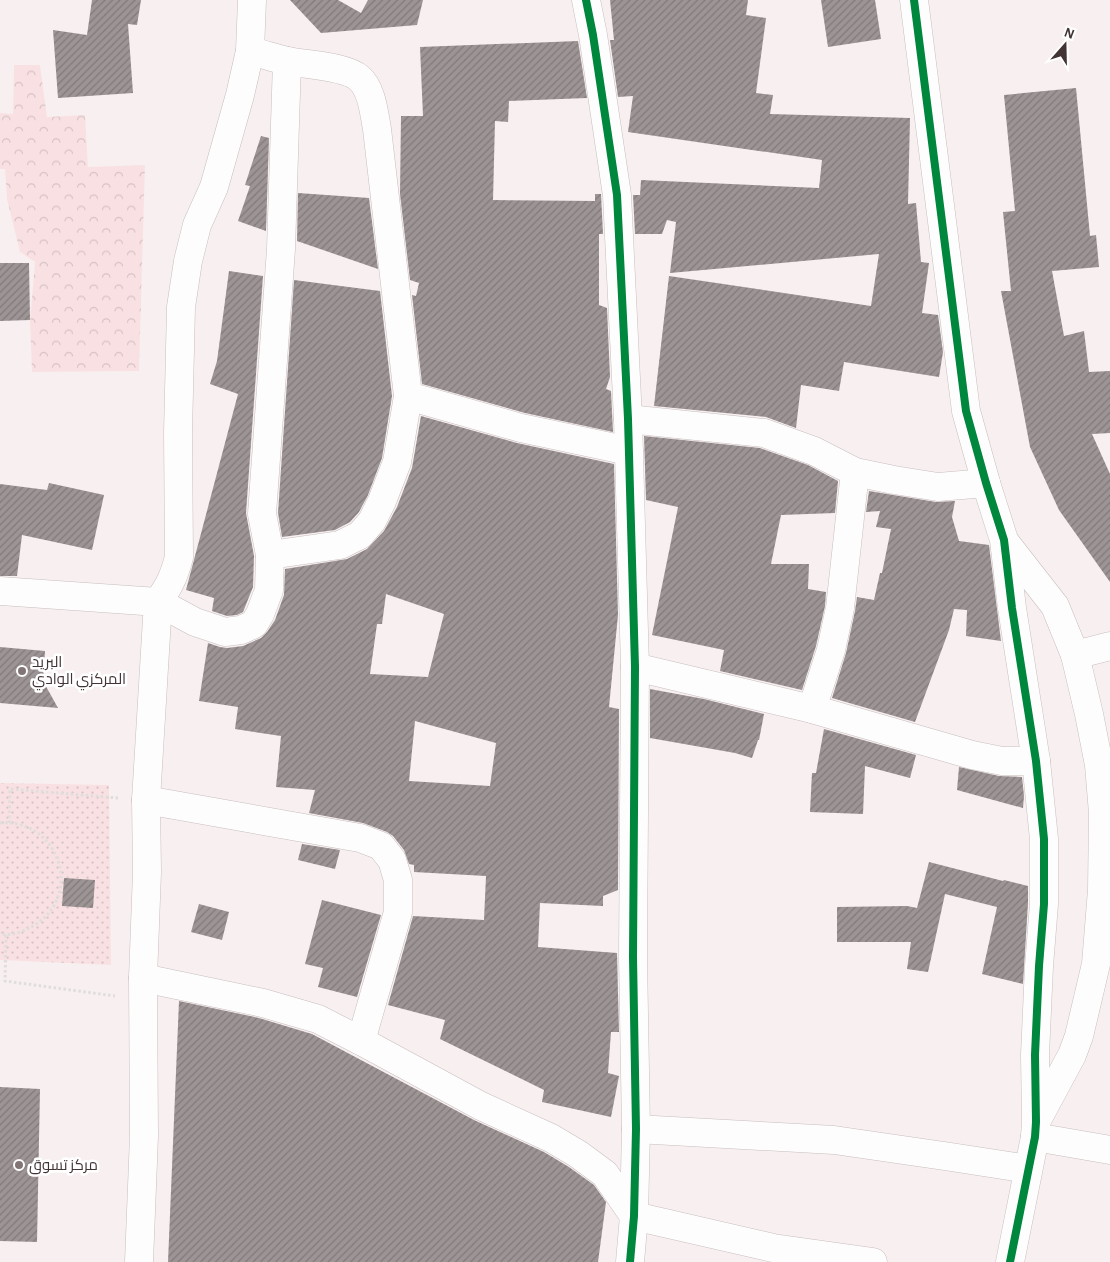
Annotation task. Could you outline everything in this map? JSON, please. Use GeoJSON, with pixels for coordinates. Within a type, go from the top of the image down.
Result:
{"type":"FeatureCollection","features":[{"type":"Feature","properties":{"kind":"street"},"geometry":{"type":"LineString","coordinates":[[138,1262],[144,1136],[143,989],[147,872],[146,800],[158,602],[168,588],[179,557],[178,433],[181,307],[188,261],[198,226],[214,186],[240,95],[250,51],[252,0]]}},
{"type":"Feature","properties":{"kind":"street"},"geometry":{"type":"LineString","coordinates":[[586,0],[593,35],[616,195],[628,419],[635,667],[633,957],[636,1129],[634,1216],[630,1262]]}},
{"type":"Feature","properties":{"kind":"street"},"geometry":{"type":"LineString","coordinates":[[914,0],[966,411],[1004,540],[1012,608],[1036,762],[1044,839],[1044,895],[1035,1056],[1035,1129],[1010,1262]]}},
{"type":"Feature","properties":{"kind":"street"},"geometry":{"type":"LineString","coordinates":[[250,51],[287,61],[345,71],[359,78],[368,90],[374,107],[377,129],[408,396],[397,462],[372,521],[360,535],[340,545],[270,555]]}},
{"type":"Feature","properties":{"kind":"street"},"geometry":{"type":"LineString","coordinates":[[0,591],[158,602],[195,622],[225,632],[242,630],[254,624],[260,614],[269,590],[270,555],[262,514],[281,250],[287,61]]}},
{"type":"Feature","properties":{"kind":"street"},"geometry":{"type":"LineString","coordinates":[[408,396],[521,428],[629,451]]}},
{"type":"Feature","properties":{"kind":"street"},"geometry":{"type":"LineString","coordinates":[[628,419],[764,433],[814,451],[855,472],[894,480],[938,487],[986,484]]}},
{"type":"Feature","properties":{"kind":"street"},"geometry":{"type":"LineString","coordinates":[[812,709],[831,650],[840,608],[855,472]]}},
{"type":"Feature","properties":{"kind":"street"},"geometry":{"type":"LineString","coordinates":[[1004,540],[1055,606],[1075,655],[1089,714],[1105,765],[1102,890],[1096,964],[1079,1036],[1072,1055],[1035,1129]]}},
{"type":"Feature","properties":{"kind":"street"},"geometry":{"type":"LineString","coordinates":[[1075,655],[1110,646]]}},
{"type":"Feature","properties":{"kind":"street"},"geometry":{"type":"LineString","coordinates":[[635,667],[812,709],[972,756],[1002,761],[1036,762]]}},
{"type":"Feature","properties":{"kind":"street"},"geometry":{"type":"LineString","coordinates":[[146,800],[360,838],[381,846],[392,860],[398,880],[398,912],[361,1041]]}},
{"type":"Feature","properties":{"kind":"street"},"geometry":{"type":"LineString","coordinates":[[143,989],[286,1008],[318,1018],[481,1106],[551,1138],[578,1154],[605,1174],[634,1216],[773,1248],[873,1262]]}},
{"type":"Feature","properties":{"kind":"street"},"geometry":{"type":"LineString","coordinates":[[636,1129],[834,1140],[1028,1169]]}},
{"type":"Feature","properties":{"kind":"street"},"geometry":{"type":"LineString","coordinates":[[1035,1129],[1110,1150]]}},
{"type":"Feature","properties":{"kind":"path"},"geometry":{"type":"LineString","coordinates":[[9,823],[10,789],[146,800]]}},
{"type":"Feature","properties":{"kind":"path"},"geometry":{"type":"LineString","coordinates":[[0,824],[9,823],[28,827],[44,837],[55,853],[61,871],[60,890],[54,908],[41,922],[24,932],[0,934]]}},
{"type":"Feature","properties":{"kind":"path"},"geometry":{"type":"LineString","coordinates":[[6,935],[5,981],[143,989]]}},
{"type":"Feature","properties":{"kind":"green space"},"geometry":{"type":"Polygon","coordinates":[[[14,65],[40,65],[47,117],[85,115],[88,167],[145,165],[139,371],[32,372],[30,321],[35,262],[20,252],[7,199],[5,169],[0,169],[0,113],[13,114],[14,65]]]}},
{"type":"Feature","properties":{"kind":"green space"},"geometry":{"type":"Polygon","coordinates":[[[0,783],[109,785],[111,965],[0,960],[0,783]]]}},
{"type":"Feature","properties":{"kind":"building"},"geometry":{"type":"Polygon","coordinates":[[[92,0],[141,0],[137,25],[128,24],[133,93],[58,98],[53,30],[87,35],[92,0]]]}},
{"type":"Feature","properties":{"kind":"building"},"geometry":{"type":"Polygon","coordinates":[[[290,0],[338,0],[361,13],[368,0],[423,0],[417,25],[321,33],[290,0]]]}},
{"type":"Feature","properties":{"kind":"building"},"geometry":{"type":"Polygon","coordinates":[[[610,0],[748,0],[746,15],[766,18],[756,93],[773,95],[770,114],[910,118],[908,204],[916,203],[921,262],[929,263],[922,313],[938,315],[943,352],[939,377],[844,362],[839,391],[801,385],[796,428],[766,417],[654,406],[669,276],[871,306],[879,254],[670,273],[676,222],[667,220],[662,234],[635,234],[633,195],[640,195],[641,180],[819,188],[822,160],[628,132],[633,96],[618,97],[610,40],[614,40],[610,0]]]}},
{"type":"Feature","properties":{"kind":"building"},"geometry":{"type":"Polygon","coordinates":[[[821,0],[875,0],[881,39],[828,47],[821,0]]]}},
{"type":"Feature","properties":{"kind":"building"},"geometry":{"type":"Polygon","coordinates":[[[578,41],[587,98],[509,101],[508,122],[495,121],[493,200],[595,201],[595,194],[601,194],[603,234],[599,234],[599,305],[607,308],[610,377],[606,389],[611,391],[613,432],[525,413],[422,384],[412,295],[416,296],[419,283],[410,280],[400,194],[401,116],[423,116],[420,47],[578,41]]]}},
{"type":"Feature","properties":{"kind":"building"},"geometry":{"type":"Polygon","coordinates":[[[1076,88],[1090,236],[1096,235],[1099,267],[1052,271],[1064,336],[1084,331],[1089,372],[1110,371],[1110,433],[1092,434],[1110,474],[1110,582],[1059,510],[1030,447],[1001,291],[1011,291],[1003,212],[1015,211],[1004,95],[1076,88]]]}},
{"type":"Feature","properties":{"kind":"building"},"geometry":{"type":"Polygon","coordinates":[[[261,136],[269,138],[266,231],[238,221],[250,186],[245,185],[261,136]]]}},
{"type":"Feature","properties":{"kind":"building"},"geometry":{"type":"Polygon","coordinates":[[[298,193],[369,198],[378,269],[297,241],[298,193]]]}},
{"type":"Feature","properties":{"kind":"building"},"geometry":{"type":"Polygon","coordinates":[[[0,263],[29,263],[30,320],[0,321],[0,263]]]}},
{"type":"Feature","properties":{"kind":"building"},"geometry":{"type":"Polygon","coordinates":[[[229,271],[263,276],[246,513],[254,556],[253,587],[243,612],[227,616],[212,611],[214,598],[186,590],[238,394],[210,384],[217,361],[229,271]]]}},
{"type":"Feature","properties":{"kind":"building"},"geometry":{"type":"Polygon","coordinates":[[[294,280],[380,291],[392,396],[382,458],[368,495],[359,512],[350,522],[335,530],[282,537],[278,513],[294,280]]]}},
{"type":"Feature","properties":{"kind":"building"},"geometry":{"type":"Polygon","coordinates":[[[421,416],[517,443],[614,464],[618,615],[609,707],[619,709],[618,890],[603,896],[603,906],[540,903],[538,947],[617,953],[619,1032],[611,1032],[608,1073],[619,1076],[611,1117],[542,1102],[544,1090],[440,1039],[445,1020],[388,1005],[413,916],[484,920],[486,876],[414,872],[414,865],[409,864],[404,850],[393,836],[387,832],[363,823],[309,813],[315,790],[276,787],[281,736],[235,729],[238,707],[199,701],[208,643],[227,648],[243,646],[261,638],[275,620],[284,595],[285,569],[347,559],[367,549],[384,531],[397,507],[412,468],[421,416]],[[386,594],[382,624],[377,624],[370,674],[428,677],[444,614],[386,594]],[[415,721],[409,781],[490,786],[496,743],[415,721]]]}},
{"type":"Feature","properties":{"kind":"building"},"geometry":{"type":"Polygon","coordinates":[[[644,436],[760,448],[808,465],[838,481],[835,513],[781,515],[771,564],[809,564],[808,589],[826,592],[825,606],[816,646],[802,690],[720,671],[724,650],[652,635],[678,507],[646,500],[644,436]]]}},
{"type":"Feature","properties":{"kind":"building"},"geometry":{"type":"Polygon","coordinates":[[[49,483],[104,495],[92,550],[22,535],[17,576],[0,576],[0,484],[47,490],[49,483]]]}},
{"type":"Feature","properties":{"kind":"building"},"geometry":{"type":"Polygon","coordinates":[[[869,491],[936,502],[955,501],[952,517],[959,541],[989,545],[1001,641],[966,636],[967,610],[954,609],[949,630],[915,722],[832,698],[846,653],[857,597],[874,600],[891,529],[876,527],[880,511],[866,512],[869,491]]]}},
{"type":"Feature","properties":{"kind":"building","name":"البريد المركزي الوادي"},"geometry":{"type":"Polygon","coordinates":[[[0,647],[45,651],[43,681],[58,708],[0,703],[0,647]]]}},
{"type":"Feature","properties":{"kind":"building"},"geometry":{"type":"Polygon","coordinates":[[[650,689],[704,699],[764,714],[759,740],[752,758],[735,753],[650,738],[650,689]]]}},
{"type":"Feature","properties":{"kind":"building"},"geometry":{"type":"Polygon","coordinates":[[[824,729],[916,755],[910,778],[865,766],[863,814],[810,812],[812,773],[816,773],[824,729]]]}},
{"type":"Feature","properties":{"kind":"building"},"geometry":{"type":"Polygon","coordinates":[[[959,767],[999,776],[1022,777],[1023,808],[957,790],[959,767]]]}},
{"type":"Feature","properties":{"kind":"building"},"geometry":{"type":"Polygon","coordinates":[[[302,844],[340,850],[335,869],[298,860],[302,844]]]}},
{"type":"Feature","properties":{"kind":"building"},"geometry":{"type":"Polygon","coordinates":[[[929,862],[1028,886],[1023,984],[982,974],[997,907],[945,894],[928,972],[907,969],[911,942],[837,942],[837,907],[907,906],[917,908],[929,862]]]}},
{"type":"Feature","properties":{"kind":"building"},"geometry":{"type":"Polygon","coordinates":[[[64,878],[95,880],[93,908],[62,906],[64,878]]]}},
{"type":"Feature","properties":{"kind":"building"},"geometry":{"type":"Polygon","coordinates":[[[322,900],[381,915],[357,997],[318,987],[323,968],[305,964],[322,900]]]}},
{"type":"Feature","properties":{"kind":"building"},"geometry":{"type":"Polygon","coordinates":[[[199,904],[229,912],[222,940],[191,932],[199,904]]]}},
{"type":"Feature","properties":{"kind":"building"},"geometry":{"type":"Polygon","coordinates":[[[179,1001],[259,1018],[312,1034],[474,1120],[544,1152],[569,1167],[594,1185],[606,1202],[598,1262],[168,1262],[179,1001]]]}},
{"type":"Feature","properties":{"kind":"building","name":"مركز تسوق"},"geometry":{"type":"Polygon","coordinates":[[[0,1087],[40,1089],[37,1242],[0,1241],[0,1087]]]}},
{"type":"Feature","properties":{"kind":"cycle path"},"geometry":{"type":"LineString","coordinates":[[586,0],[617,195],[628,419],[635,667],[633,957],[636,1129],[634,1216],[630,1262]]}},
{"type":"Feature","properties":{"kind":"cycle path"},"geometry":{"type":"LineString","coordinates":[[914,0],[966,411],[1004,540],[1012,608],[1036,761],[1044,839],[1044,904],[1035,1055],[1035,1137],[1010,1262]]}},
{"type":"Feature","properties":{"kind":"place","name":"البريد المركزي الوادي"},"geometry":{"type":"Point","coordinates":[22,671]}},
{"type":"Feature","properties":{"kind":"place","name":"مركز تسوق"},"geometry":{"type":"Point","coordinates":[19,1165]}}]}
